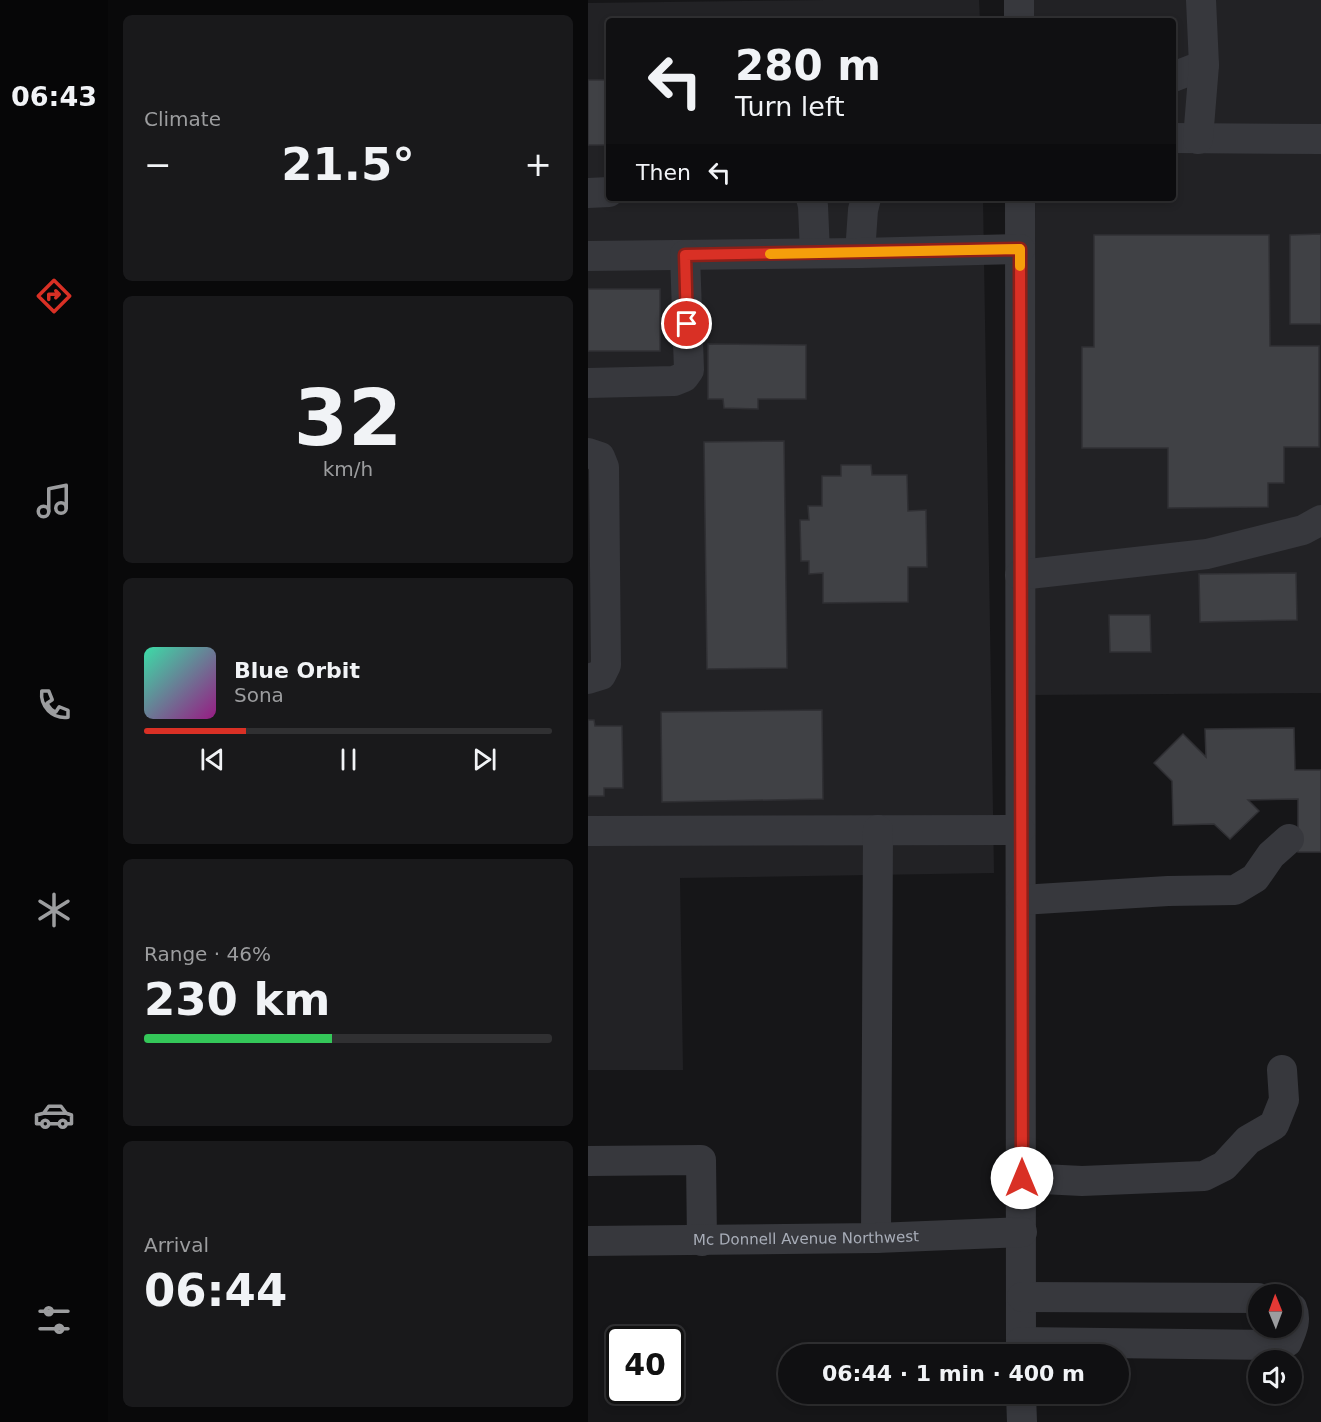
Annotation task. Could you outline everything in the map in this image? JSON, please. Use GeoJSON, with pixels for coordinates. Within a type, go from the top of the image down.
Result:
{"type":"FeatureCollection","features":[{"type":"Feature","properties":{"kind":"street"},"geometry":{"type":"LineString","coordinates":[[1019,0],[1019,18]]}},
{"type":"Feature","properties":{"kind":"street"},"geometry":{"type":"LineString","coordinates":[[1202,0],[1204,65],[1186,139],[1321,139]]}},
{"type":"Feature","properties":{"kind":"street"},"geometry":{"type":"LineString","coordinates":[[1176,76],[1204,65]]}},
{"type":"Feature","properties":{"kind":"street"},"geometry":{"type":"LineString","coordinates":[[588,193],[606,192]]}},
{"type":"Feature","properties":{"kind":"street"},"geometry":{"type":"LineString","coordinates":[[812,201],[815,253]]}},
{"type":"Feature","properties":{"kind":"street"},"geometry":{"type":"LineString","coordinates":[[860,253],[865,201]]}},
{"type":"Feature","properties":{"kind":"street"},"geometry":{"type":"LineString","coordinates":[[1020,201],[1021,1344]]}},
{"type":"Feature","properties":{"kind":"street"},"geometry":{"type":"LineString","coordinates":[[588,256],[1020,249]]}},
{"type":"Feature","properties":{"kind":"street"},"geometry":{"type":"LineString","coordinates":[[588,383],[674,381],[684,377],[689,370],[685,255]]}},
{"type":"Feature","properties":{"kind":"street"},"geometry":{"type":"LineString","coordinates":[[588,453],[600,457],[604,467],[606,665],[601,675],[588,679]]}},
{"type":"Feature","properties":{"kind":"street"},"geometry":{"type":"LineString","coordinates":[[1020,575],[1207,554],[1304,530],[1321,520]]}},
{"type":"Feature","properties":{"kind":"street"},"geometry":{"type":"LineString","coordinates":[[876,1238],[878,830]]}},
{"type":"Feature","properties":{"kind":"street"},"geometry":{"type":"LineString","coordinates":[[588,831],[1020,830]]}},
{"type":"Feature","properties":{"kind":"street"},"geometry":{"type":"LineString","coordinates":[[1021,900],[1168,891],[1235,890],[1255,879],[1271,855],[1289,840]]}},
{"type":"Feature","properties":{"kind":"street"},"geometry":{"type":"LineString","coordinates":[[1022,1178],[1082,1181],[1204,1176],[1224,1166],[1248,1140],[1274,1125],[1284,1100],[1282,1070]]}},
{"type":"Feature","properties":{"kind":"street"},"geometry":{"type":"LineString","coordinates":[[588,1161],[701,1160],[702,1241]]}},
{"type":"Feature","properties":{"kind":"street","name":"Mc Donnell Avenue Northwest"},"geometry":{"type":"LineString","coordinates":[[588,1241],[876,1238],[1022,1232]]}},
{"type":"Feature","properties":{"kind":"street"},"geometry":{"type":"LineString","coordinates":[[1022,1297],[1248,1298]]}},
{"type":"Feature","properties":{"kind":"street"},"geometry":{"type":"LineString","coordinates":[[1129,1347],[1278,1345],[1287,1342],[1289,1338]]}},
{"type":"Feature","properties":{"kind":"street"},"geometry":{"type":"LineString","coordinates":[[1021,1404],[1022,1422]]}},
{"type":"Feature","properties":{"kind":"shaded area"},"geometry":{"type":"Polygon","coordinates":[[[979,0],[980,18],[606,18],[606,201],[983,201],[994,873],[680,878],[683,1070],[588,1070],[588,3],[979,0]]]}},
{"type":"Feature","properties":{"kind":"shaded area"},"geometry":{"type":"Polygon","coordinates":[[[1030,0],[1321,0],[1321,693],[1032,695],[1031,201],[1176,201],[1176,18],[1030,18],[1030,0]]]}},
{"type":"Feature","properties":{"kind":"building"},"geometry":{"type":"Polygon","coordinates":[[[588,80],[606,80],[606,145],[588,145],[588,80]]]}},
{"type":"Feature","properties":{"kind":"building"},"geometry":{"type":"Polygon","coordinates":[[[1321,234],[1321,324],[1290,324],[1290,235],[1321,234]]]}},
{"type":"Feature","properties":{"kind":"building"},"geometry":{"type":"Polygon","coordinates":[[[1094,235],[1269,235],[1270,346],[1319,346],[1319,447],[1284,447],[1284,483],[1268,483],[1268,507],[1168,508],[1168,448],[1082,448],[1082,347],[1094,347],[1094,235]]]}},
{"type":"Feature","properties":{"kind":"building"},"geometry":{"type":"Polygon","coordinates":[[[588,289],[660,289],[660,351],[588,351],[588,289]]]}},
{"type":"Feature","properties":{"kind":"building"},"geometry":{"type":"Polygon","coordinates":[[[708,344],[806,345],[806,399],[758,399],[758,409],[724,408],[723,399],[708,399],[708,344]]]}},
{"type":"Feature","properties":{"kind":"building"},"geometry":{"type":"Polygon","coordinates":[[[784,441],[787,668],[707,669],[704,442],[784,441]]]}},
{"type":"Feature","properties":{"kind":"building"},"geometry":{"type":"Polygon","coordinates":[[[841,465],[871,465],[872,475],[907,475],[908,511],[926,510],[927,567],[908,567],[908,602],[823,603],[823,573],[809,574],[809,561],[801,561],[800,520],[809,520],[808,506],[822,506],[822,476],[841,476],[841,465]]]}},
{"type":"Feature","properties":{"kind":"building"},"geometry":{"type":"Polygon","coordinates":[[[1296,573],[1297,620],[1200,622],[1199,574],[1296,573]]]}},
{"type":"Feature","properties":{"kind":"building"},"geometry":{"type":"Polygon","coordinates":[[[1109,615],[1150,615],[1151,652],[1110,652],[1109,615]]]}},
{"type":"Feature","properties":{"kind":"building"},"geometry":{"type":"Polygon","coordinates":[[[822,710],[823,799],[662,802],[661,712],[822,710]]]}},
{"type":"Feature","properties":{"kind":"building"},"geometry":{"type":"Polygon","coordinates":[[[588,720],[594,720],[595,726],[622,726],[623,788],[604,788],[604,796],[588,796],[588,720]]]}},
{"type":"Feature","properties":{"kind":"building"},"geometry":{"type":"Polygon","coordinates":[[[1294,728],[1295,770],[1321,770],[1321,852],[1298,852],[1298,799],[1248,800],[1259,811],[1230,839],[1214,824],[1173,825],[1172,781],[1154,763],[1183,734],[1206,757],[1205,729],[1294,728]]]}},
{"type":"Feature","properties":{"kind":"slow traffic"},"geometry":{"type":"LineString","coordinates":[[770,254],[1020,249],[1020,266]]}},
{"type":"Feature","properties":{"kind":"route"},"geometry":{"type":"LineString","coordinates":[[687,324],[685,255],[1020,249],[1022,1178]]}}]}
